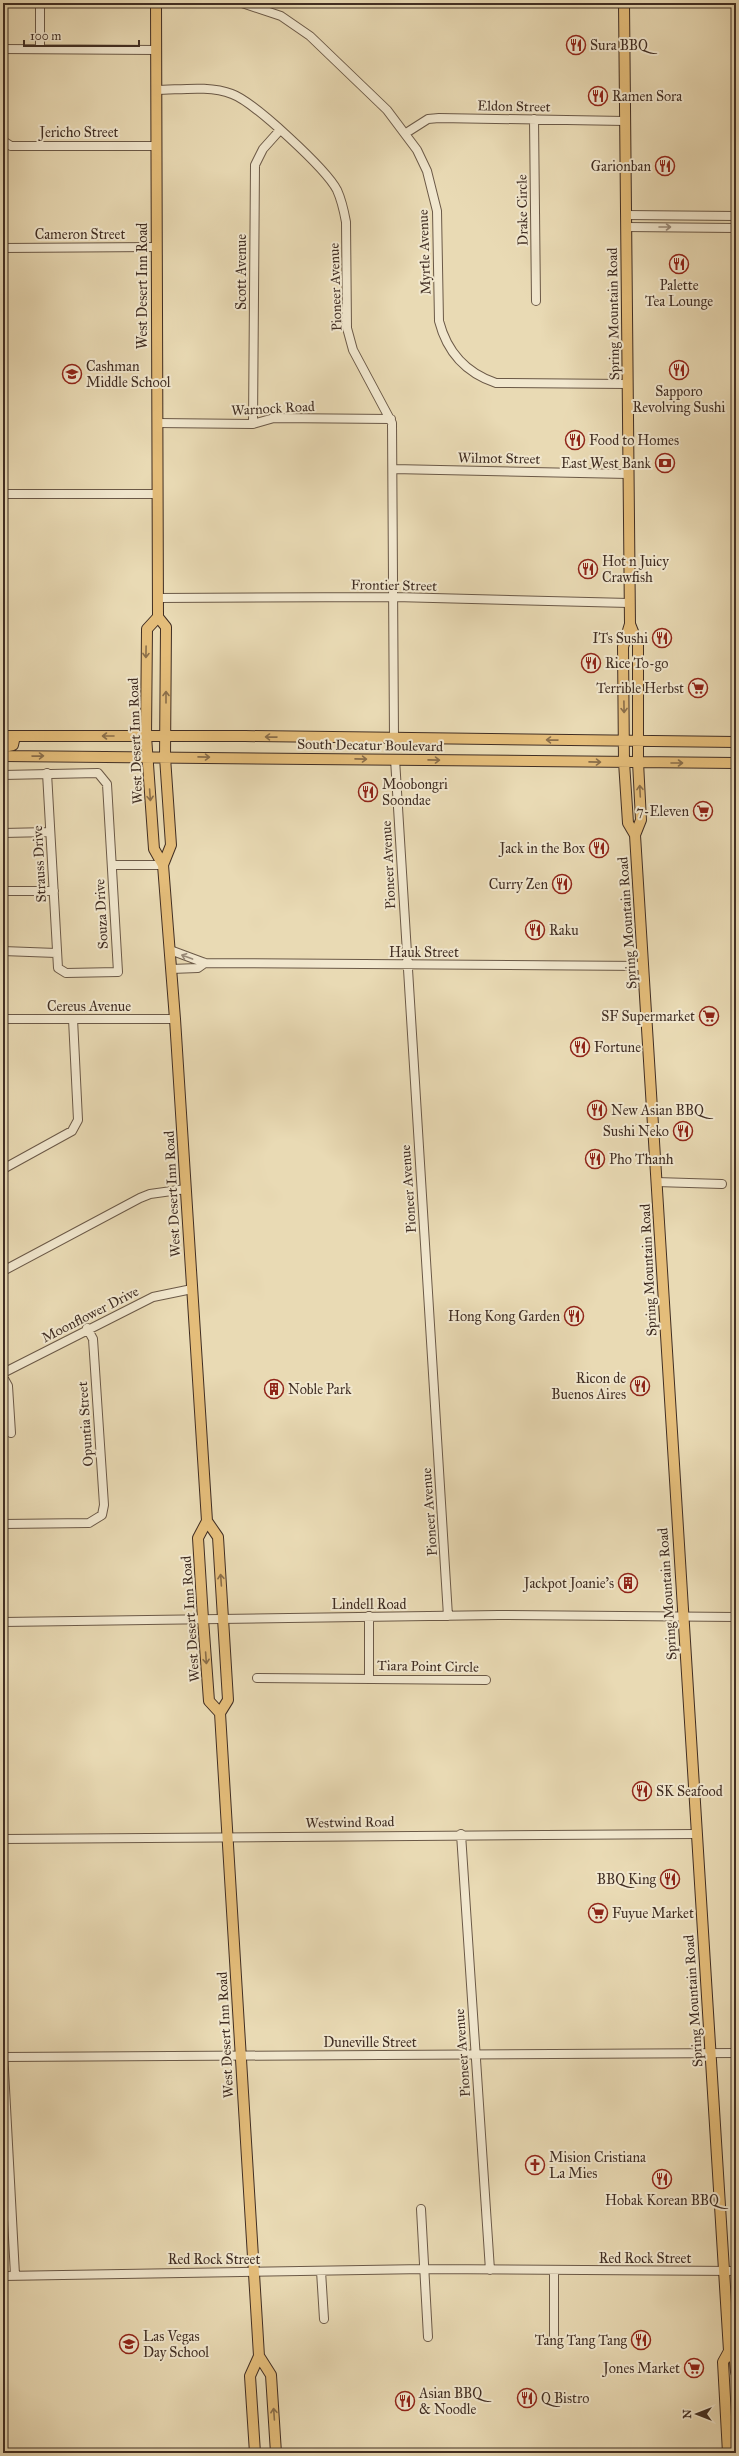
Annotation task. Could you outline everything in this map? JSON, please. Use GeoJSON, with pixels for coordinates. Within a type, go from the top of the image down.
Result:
{"type":"FeatureCollection","features":[{"type":"Feature","properties":{"kind":"main road","name":"West Desert Inn Road"},"geometry":{"type":"LineString","coordinates":[[156,3],[158,617],[166,627],[165,757],[171,845],[163,865]]}},
{"type":"Feature","properties":{"kind":"main road","name":"Spring Mountain Road"},"geometry":{"type":"LineString","coordinates":[[624,3],[630,603],[630,624],[623,647],[624,762],[628,823],[635,835]]}},
{"type":"Feature","properties":{"kind":"main road","name":"West Desert Inn Road"},"geometry":{"type":"LineString","coordinates":[[158,617],[147,629],[147,756],[154,849],[163,865],[170,950],[207,1521],[218,1537],[228,1700],[220,1713],[259,2356],[250,2376],[255,2453]]}},
{"type":"Feature","properties":{"kind":"main road","name":"Spring Mountain Road"},"geometry":{"type":"LineString","coordinates":[[630,624],[638,644],[638,762],[641,820],[635,835],[656,1182],[729,2351],[735,2361],[736,2372]]}},
{"type":"Feature","properties":{"kind":"main road","name":"South Decatur Boulevard"},"geometry":{"type":"LineString","coordinates":[[3,736],[166,736],[736,742]]}},
{"type":"Feature","properties":{"kind":"main road"},"geometry":{"type":"LineString","coordinates":[[3,747],[13,746],[15,736]]}},
{"type":"Feature","properties":{"kind":"main road","name":"South Decatur Boulevard"},"geometry":{"type":"LineString","coordinates":[[3,756],[147,756],[736,763]]}},
{"type":"Feature","properties":{"kind":"main road","name":"West Desert Inn Road"},"geometry":{"type":"LineString","coordinates":[[207,1521],[198,1538],[209,1701],[220,1713]]}},
{"type":"Feature","properties":{"kind":"main road","name":"Spring Mountain Road"},"geometry":{"type":"LineString","coordinates":[[728,2453],[723,2362],[729,2351]]}},
{"type":"Feature","properties":{"kind":"main road","name":"West Desert Inn Road"},"geometry":{"type":"LineString","coordinates":[[259,2356],[271,2374],[276,2453]]}},
{"type":"Feature","properties":{"kind":"street"},"geometry":{"type":"LineString","coordinates":[[40,3],[40,49]]}},
{"type":"Feature","properties":{"kind":"street","name":"Myrtle Avenue"},"geometry":{"type":"LineString","coordinates":[[242,3],[280,16],[310,36],[387,110],[406,133],[427,171],[437,211],[439,321],[442,335],[455,358],[468,370],[496,383],[627,384]]}},
{"type":"Feature","properties":{"kind":"street"},"geometry":{"type":"LineString","coordinates":[[3,50],[156,50]]}},
{"type":"Feature","properties":{"kind":"street","name":"Pioneer Avenue"},"geometry":{"type":"LineString","coordinates":[[156,90],[217,90],[232,94],[280,130],[327,177],[336,189],[344,206],[346,222],[347,328],[353,350],[391,419],[393,469],[394,738]]}},
{"type":"Feature","properties":{"kind":"street","name":"Eldon Street"},"geometry":{"type":"LineString","coordinates":[[406,133],[428,120],[439,118],[625,121]]}},
{"type":"Feature","properties":{"kind":"street","name":"Drake Circle"},"geometry":{"type":"LineString","coordinates":[[534,119],[536,301]]}},
{"type":"Feature","properties":{"kind":"street","name":"Scott Avenue"},"geometry":{"type":"LineString","coordinates":[[253,424],[255,164],[263,149],[280,130]]}},
{"type":"Feature","properties":{"kind":"street","name":"Jericho Street"},"geometry":{"type":"LineString","coordinates":[[3,141],[11,146],[156,146]]}},
{"type":"Feature","properties":{"kind":"street"},"geometry":{"type":"LineString","coordinates":[[626,215],[736,216]]}},
{"type":"Feature","properties":{"kind":"street"},"geometry":{"type":"LineString","coordinates":[[626,227],[736,228]]}},
{"type":"Feature","properties":{"kind":"street","name":"Cameron Street"},"geometry":{"type":"LineString","coordinates":[[3,248],[156,247]]}},
{"type":"Feature","properties":{"kind":"street","name":"Warnock Road"},"geometry":{"type":"LineString","coordinates":[[157,423],[253,424],[274,418],[391,419]]}},
{"type":"Feature","properties":{"kind":"street","name":"Wilmot Street"},"geometry":{"type":"LineString","coordinates":[[393,469],[628,474]]}},
{"type":"Feature","properties":{"kind":"street"},"geometry":{"type":"LineString","coordinates":[[3,494],[157,494]]}},
{"type":"Feature","properties":{"kind":"street","name":"Frontier Street"},"geometry":{"type":"LineString","coordinates":[[158,598],[394,597],[630,603]]}},
{"type":"Feature","properties":{"kind":"street","name":"Pioneer Avenue"},"geometry":{"type":"LineString","coordinates":[[395,759],[448,1616]]}},
{"type":"Feature","properties":{"kind":"street","name":"Souza Drive"},"geometry":{"type":"LineString","coordinates":[[46,774],[98,773],[107,784],[118,972],[66,973],[58,968],[56,953]]}},
{"type":"Feature","properties":{"kind":"street"},"geometry":{"type":"LineString","coordinates":[[3,775],[46,774]]}},
{"type":"Feature","properties":{"kind":"street","name":"Strauss Drive"},"geometry":{"type":"LineString","coordinates":[[46,774],[54,891],[56,953]]}},
{"type":"Feature","properties":{"kind":"street"},"geometry":{"type":"LineString","coordinates":[[3,833],[50,832]]}},
{"type":"Feature","properties":{"kind":"street"},"geometry":{"type":"LineString","coordinates":[[112,865],[163,865]]}},
{"type":"Feature","properties":{"kind":"street"},"geometry":{"type":"LineString","coordinates":[[3,891],[54,891]]}},
{"type":"Feature","properties":{"kind":"street","name":"Hauk Street"},"geometry":{"type":"LineString","coordinates":[[170,950],[205,963],[644,966]]}},
{"type":"Feature","properties":{"kind":"street"},"geometry":{"type":"LineString","coordinates":[[3,951],[56,953]]}},
{"type":"Feature","properties":{"kind":"street","name":"Hauk Street"},"geometry":{"type":"LineString","coordinates":[[171,969],[198,968],[205,963]]}},
{"type":"Feature","properties":{"kind":"street","name":"Cereus Avenue"},"geometry":{"type":"LineString","coordinates":[[3,1019],[175,1019]]}},
{"type":"Feature","properties":{"kind":"street"},"geometry":{"type":"LineString","coordinates":[[3,1169],[72,1132],[76,1126],[78,1120],[73,1019]]}},
{"type":"Feature","properties":{"kind":"street"},"geometry":{"type":"LineString","coordinates":[[656,1182],[722,1184]]}},
{"type":"Feature","properties":{"kind":"street"},"geometry":{"type":"LineString","coordinates":[[3,1271],[140,1198],[150,1194],[186,1189]]}},
{"type":"Feature","properties":{"kind":"street","name":"Moonflower Drive"},"geometry":{"type":"LineString","coordinates":[[3,1373],[87,1328],[153,1297],[192,1290]]}},
{"type":"Feature","properties":{"kind":"street","name":"Opuntia Street"},"geometry":{"type":"LineString","coordinates":[[3,1524],[88,1523],[102,1515],[104,1505],[93,1339],[87,1328]]}},
{"type":"Feature","properties":{"kind":"street"},"geometry":{"type":"LineString","coordinates":[[3,1377],[8,1386],[11,1433]]}},
{"type":"Feature","properties":{"kind":"street","name":"Lindell Road"},"geometry":{"type":"LineString","coordinates":[[3,1622],[369,1616],[736,1616]]}},
{"type":"Feature","properties":{"kind":"street","name":"Tiara Point Circle"},"geometry":{"type":"LineString","coordinates":[[369,1616],[369,1678]]}},
{"type":"Feature","properties":{"kind":"street","name":"Tiara Point Circle"},"geometry":{"type":"LineString","coordinates":[[257,1678],[486,1680]]}},
{"type":"Feature","properties":{"kind":"street","name":"Pioneer Avenue"},"geometry":{"type":"LineString","coordinates":[[461,1834],[490,2270]]}},
{"type":"Feature","properties":{"kind":"street","name":"Westwind Road"},"geometry":{"type":"LineString","coordinates":[[3,1839],[461,1834],[696,1834]]}},
{"type":"Feature","properties":{"kind":"street"},"geometry":{"type":"LineString","coordinates":[[3,2051],[14,2275]]}},
{"type":"Feature","properties":{"kind":"street","name":"Duneville Street"},"geometry":{"type":"LineString","coordinates":[[3,2057],[736,2053]]}},
{"type":"Feature","properties":{"kind":"street"},"geometry":{"type":"LineString","coordinates":[[421,2209],[428,2337]]}},
{"type":"Feature","properties":{"kind":"street","name":"Red Rock Street"},"geometry":{"type":"LineString","coordinates":[[3,2276],[425,2269],[736,2271]]}},
{"type":"Feature","properties":{"kind":"street"},"geometry":{"type":"LineString","coordinates":[[554,2270],[554,2336]]}},
{"type":"Feature","properties":{"kind":"street"},"geometry":{"type":"LineString","coordinates":[[321,2271],[324,2319]]}},
{"type":"Feature","properties":{"kind":"place","name":"Sura BBQ"},"geometry":{"type":"Point","coordinates":[576,45]}},
{"type":"Feature","properties":{"kind":"place","name":"Ramen Sora"},"geometry":{"type":"Point","coordinates":[598,96]}},
{"type":"Feature","properties":{"kind":"place","name":"Garionban"},"geometry":{"type":"Point","coordinates":[665,166]}},
{"type":"Feature","properties":{"kind":"place","name":"Palette Tea Lounge"},"geometry":{"type":"Point","coordinates":[679,264]}},
{"type":"Feature","properties":{"kind":"place","name":"Sapporo Revolving Sushi"},"geometry":{"type":"Point","coordinates":[679,370]}},
{"type":"Feature","properties":{"kind":"place","name":"Cashman Middle School"},"geometry":{"type":"Point","coordinates":[72,374]}},
{"type":"Feature","properties":{"kind":"place","name":"Food to Homes"},"geometry":{"type":"Point","coordinates":[575,440]}},
{"type":"Feature","properties":{"kind":"place","name":"East West Bank"},"geometry":{"type":"Point","coordinates":[665,463]}},
{"type":"Feature","properties":{"kind":"place","name":"Hot n Juicy Crawfish"},"geometry":{"type":"Point","coordinates":[588,569]}},
{"type":"Feature","properties":{"kind":"place","name":"ITs Sushi"},"geometry":{"type":"Point","coordinates":[662,638]}},
{"type":"Feature","properties":{"kind":"place","name":"Rice To-go"},"geometry":{"type":"Point","coordinates":[591,663]}},
{"type":"Feature","properties":{"kind":"place","name":"Terrible Herbst"},"geometry":{"type":"Point","coordinates":[698,688]}},
{"type":"Feature","properties":{"kind":"place","name":"Moobongri Soondae"},"geometry":{"type":"Point","coordinates":[368,792]}},
{"type":"Feature","properties":{"kind":"place","name":"7-Eleven"},"geometry":{"type":"Point","coordinates":[703,811]}},
{"type":"Feature","properties":{"kind":"place","name":"Jack in the Box"},"geometry":{"type":"Point","coordinates":[599,848]}},
{"type":"Feature","properties":{"kind":"place","name":"Curry Zen"},"geometry":{"type":"Point","coordinates":[562,884]}},
{"type":"Feature","properties":{"kind":"place","name":"Raku"},"geometry":{"type":"Point","coordinates":[535,930]}},
{"type":"Feature","properties":{"kind":"place","name":"SF Supermarket"},"geometry":{"type":"Point","coordinates":[709,1016]}},
{"type":"Feature","properties":{"kind":"place","name":"Fortune"},"geometry":{"type":"Point","coordinates":[580,1047]}},
{"type":"Feature","properties":{"kind":"place","name":"New Asian BBQ"},"geometry":{"type":"Point","coordinates":[597,1110]}},
{"type":"Feature","properties":{"kind":"place","name":"Sushi Neko"},"geometry":{"type":"Point","coordinates":[683,1131]}},
{"type":"Feature","properties":{"kind":"place","name":"Pho Thanh"},"geometry":{"type":"Point","coordinates":[595,1159]}},
{"type":"Feature","properties":{"kind":"place","name":"Hong Kong Garden"},"geometry":{"type":"Point","coordinates":[574,1316]}},
{"type":"Feature","properties":{"kind":"place","name":"Ricon de Buenos Aires"},"geometry":{"type":"Point","coordinates":[640,1386]}},
{"type":"Feature","properties":{"kind":"place","name":"Noble Park"},"geometry":{"type":"Point","coordinates":[274,1389]}},
{"type":"Feature","properties":{"kind":"place","name":"Jackpot Joanie's"},"geometry":{"type":"Point","coordinates":[628,1583]}},
{"type":"Feature","properties":{"kind":"place","name":"SK Seafood"},"geometry":{"type":"Point","coordinates":[642,1791]}},
{"type":"Feature","properties":{"kind":"place","name":"BBQ King"},"geometry":{"type":"Point","coordinates":[670,1879]}},
{"type":"Feature","properties":{"kind":"place","name":"Fuyue Market"},"geometry":{"type":"Point","coordinates":[598,1913]}},
{"type":"Feature","properties":{"kind":"place","name":"Mision Cristiana La Mies"},"geometry":{"type":"Point","coordinates":[535,2165]}},
{"type":"Feature","properties":{"kind":"place","name":"Hobak Korean BBQ"},"geometry":{"type":"Point","coordinates":[662,2179]}},
{"type":"Feature","properties":{"kind":"place","name":"Tang Tang Tang"},"geometry":{"type":"Point","coordinates":[641,2340]}},
{"type":"Feature","properties":{"kind":"place","name":"Las Vegas Day School"},"geometry":{"type":"Point","coordinates":[129,2344]}},
{"type":"Feature","properties":{"kind":"place","name":"Jones Market"},"geometry":{"type":"Point","coordinates":[694,2368]}},
{"type":"Feature","properties":{"kind":"place","name":"Q Bistro"},"geometry":{"type":"Point","coordinates":[527,2398]}},
{"type":"Feature","properties":{"kind":"place","name":"Asian BBQ & Noodle"},"geometry":{"type":"Point","coordinates":[405,2401]}}]}
